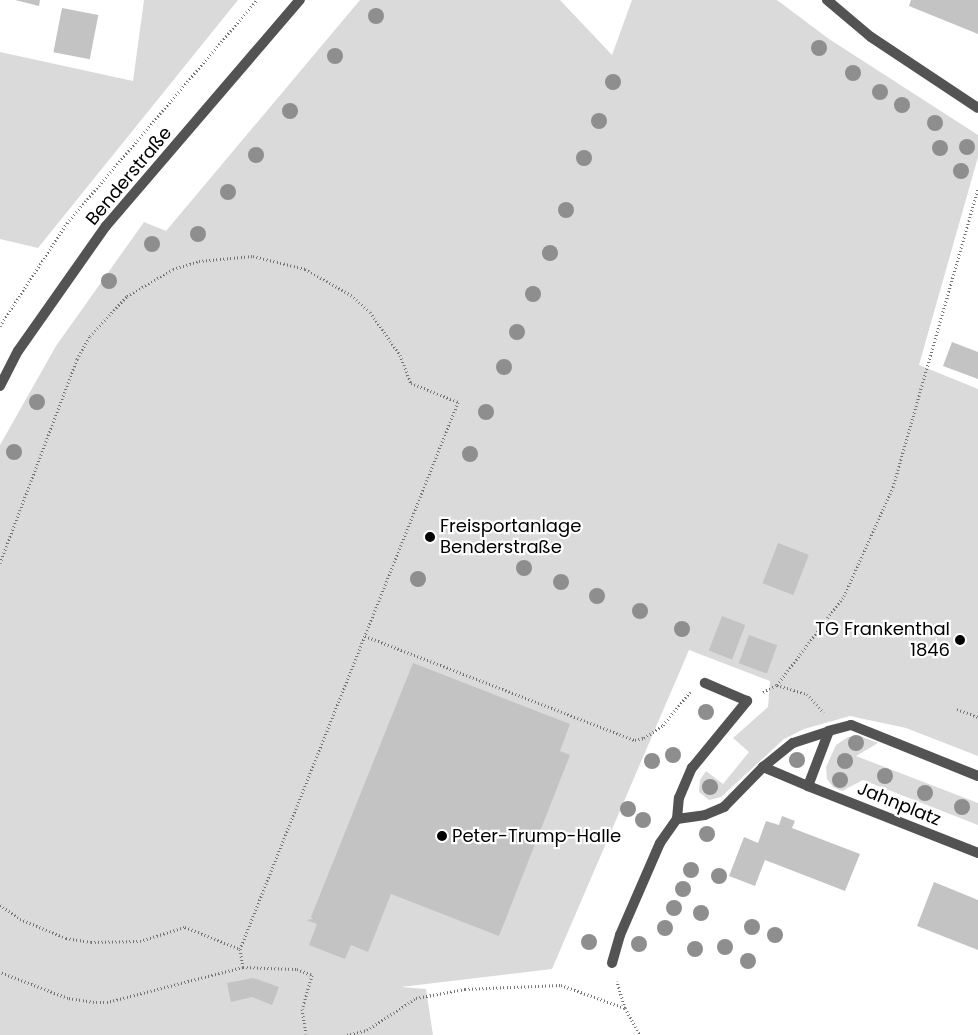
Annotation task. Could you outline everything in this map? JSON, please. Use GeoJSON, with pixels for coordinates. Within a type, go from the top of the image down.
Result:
{"type":"FeatureCollection","features":[{"type":"Feature","properties":{"kind":"street","name":"Benderstraße"},"geometry":{"type":"LineString","coordinates":[[0,386],[18,351],[106,226],[300,0]]}},
{"type":"Feature","properties":{"kind":"street"},"geometry":{"type":"LineString","coordinates":[[826,0],[871,37],[978,108]]}},
{"type":"Feature","properties":{"kind":"street"},"geometry":{"type":"LineString","coordinates":[[612,963],[620,935],[660,843],[678,819],[679,798],[692,768],[747,700],[705,683]]}},
{"type":"Feature","properties":{"kind":"street"},"geometry":{"type":"LineString","coordinates":[[678,819],[705,815],[724,807],[763,767],[793,743],[851,725],[978,776]]}},
{"type":"Feature","properties":{"kind":"street"},"geometry":{"type":"LineString","coordinates":[[808,786],[829,731]]}},
{"type":"Feature","properties":{"kind":"street","name":"Jahnplatz"},"geometry":{"type":"LineString","coordinates":[[763,767],[978,853]]}},
{"type":"Feature","properties":{"kind":"path"},"geometry":{"type":"LineString","coordinates":[[0,326],[67,223],[257,0]]}},
{"type":"Feature","properties":{"kind":"path"},"geometry":{"type":"LineString","coordinates":[[747,700],[777,686],[844,596],[893,487],[978,189]]}},
{"type":"Feature","properties":{"kind":"path"},"geometry":{"type":"LineString","coordinates":[[0,563],[77,359],[107,314],[149,280],[199,260],[253,256],[279,261],[305,269],[351,294],[386,333],[411,383],[458,402],[240,949],[243,967]]}},
{"type":"Feature","properties":{"kind":"path"},"geometry":{"type":"LineString","coordinates":[[365,636],[635,740],[644,738],[663,725],[699,681],[705,683]]}},
{"type":"Feature","properties":{"kind":"path"},"geometry":{"type":"LineString","coordinates":[[777,686],[807,694],[824,710],[829,731]]}},
{"type":"Feature","properties":{"kind":"path"},"geometry":{"type":"LineString","coordinates":[[958,709],[978,717]]}},
{"type":"Feature","properties":{"kind":"path"},"geometry":{"type":"LineString","coordinates":[[0,905],[27,922],[66,938],[99,943],[140,941],[185,927],[240,949]]}},
{"type":"Feature","properties":{"kind":"path"},"geometry":{"type":"LineString","coordinates":[[612,963],[625,1008],[640,1035]]}},
{"type":"Feature","properties":{"kind":"path"},"geometry":{"type":"LineString","coordinates":[[0,972],[68,998],[101,1002],[243,967],[297,969],[312,975],[302,1009],[306,1034]]}},
{"type":"Feature","properties":{"kind":"path"},"geometry":{"type":"LineString","coordinates":[[347,1035],[367,1030],[416,998],[465,989],[561,985],[625,1008]]}},
{"type":"Feature","properties":{"kind":"shaded area"},"geometry":{"type":"Polygon","coordinates":[[[144,0],[238,0],[38,248],[0,239],[0,52],[133,81],[144,0]]]}},
{"type":"Feature","properties":{"kind":"shaded area","name":"Freisportanlage Benderstraße"},"geometry":{"type":"Polygon","coordinates":[[[360,0],[560,0],[612,55],[632,0],[777,0],[829,39],[978,135],[978,157],[919,365],[978,389],[978,756],[906,728],[850,716],[804,729],[784,739],[721,797],[709,800],[699,792],[700,780],[706,771],[723,784],[749,752],[733,738],[768,707],[770,681],[689,650],[552,969],[401,987],[426,989],[433,1035],[0,1035],[0,445],[56,346],[144,222],[166,231],[360,0]]]}},
{"type":"Feature","properties":{"kind":"shaded area"},"geometry":{"type":"Polygon","coordinates":[[[860,736],[878,743],[856,756],[978,803],[978,825],[863,780],[842,791],[833,787],[827,779],[826,767],[836,745],[848,737],[860,736]]]}},
{"type":"Feature","properties":{"kind":"building"},"geometry":{"type":"Polygon","coordinates":[[[15,0],[40,0],[39,6],[15,0]]]}},
{"type":"Feature","properties":{"kind":"building"},"geometry":{"type":"Polygon","coordinates":[[[911,0],[978,0],[978,34],[909,6],[911,0]]]}},
{"type":"Feature","properties":{"kind":"building"},"geometry":{"type":"Polygon","coordinates":[[[62,8],[98,15],[90,59],[53,52],[62,8]]]}},
{"type":"Feature","properties":{"kind":"building"},"geometry":{"type":"Polygon","coordinates":[[[952,342],[978,352],[978,379],[943,366],[952,342]]]}},
{"type":"Feature","properties":{"kind":"building"},"geometry":{"type":"Polygon","coordinates":[[[778,543],[809,555],[793,595],[763,583],[778,543]]]}},
{"type":"Feature","properties":{"kind":"building"},"geometry":{"type":"Polygon","coordinates":[[[722,616],[745,625],[732,660],[709,651],[722,616]]]}},
{"type":"Feature","properties":{"kind":"building"},"geometry":{"type":"Polygon","coordinates":[[[749,635],[777,645],[767,673],[739,663],[749,635]]]}},
{"type":"Feature","properties":{"kind":"building","name":"Peter-Trump-Halle"},"geometry":{"type":"Polygon","coordinates":[[[413,663],[570,724],[560,751],[570,755],[499,936],[391,894],[368,952],[351,945],[345,959],[309,945],[317,924],[306,920],[313,919],[311,917],[413,663]]]}},
{"type":"Feature","properties":{"kind":"building"},"geometry":{"type":"Polygon","coordinates":[[[782,816],[795,821],[792,828],[860,854],[845,891],[765,860],[755,886],[729,876],[744,837],[758,843],[766,821],[779,825],[782,816]]]}},
{"type":"Feature","properties":{"kind":"building"},"geometry":{"type":"Polygon","coordinates":[[[934,882],[978,900],[978,950],[917,926],[934,882]]]}},
{"type":"Feature","properties":{"kind":"building"},"geometry":{"type":"Polygon","coordinates":[[[253,978],[279,987],[272,1005],[252,997],[231,1002],[227,983],[253,978]]]}},
{"type":"Feature","properties":{"kind":"place","name":"Freisportanlage Benderstraße"},"geometry":{"type":"Point","coordinates":[430,537]}},
{"type":"Feature","properties":{"kind":"place","name":"TG Frankenthal 1846"},"geometry":{"type":"Point","coordinates":[960,640]}},
{"type":"Feature","properties":{"kind":"place","name":"Peter-Trump-Halle"},"geometry":{"type":"Point","coordinates":[442,836]}}]}
